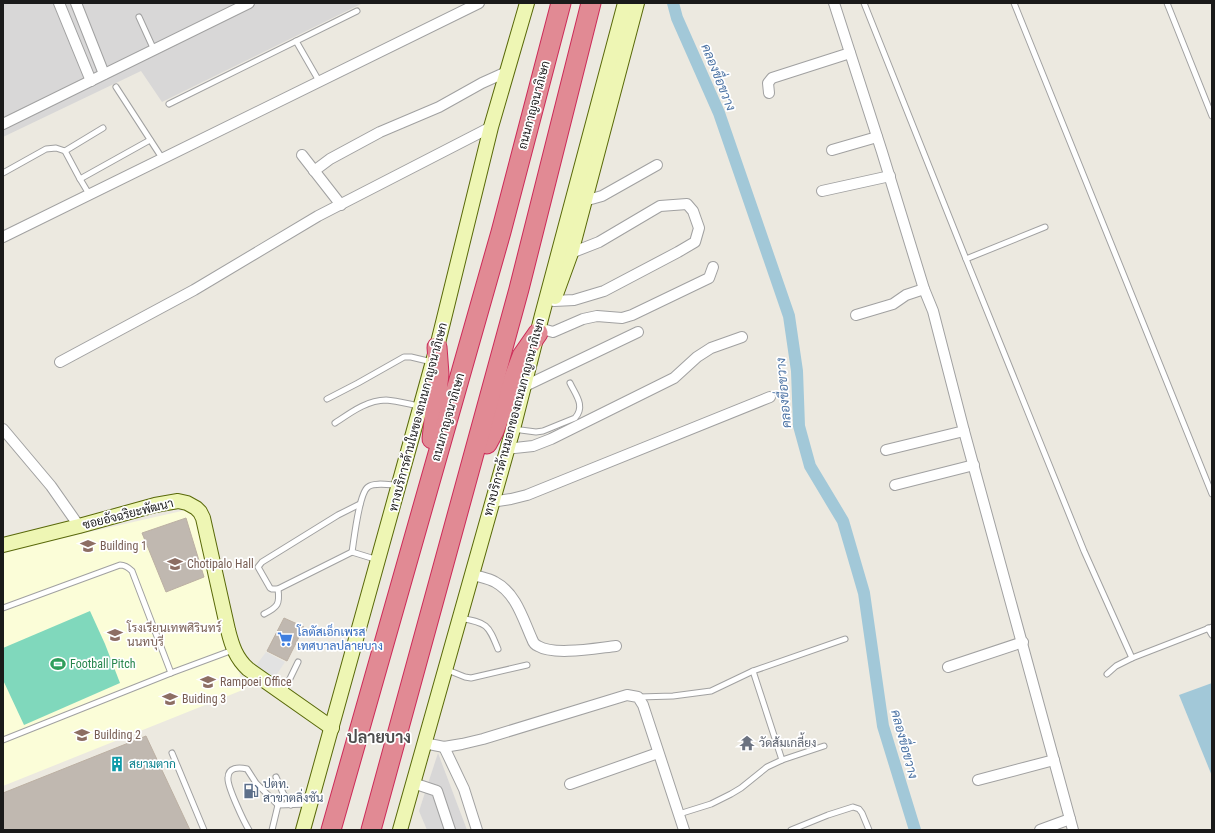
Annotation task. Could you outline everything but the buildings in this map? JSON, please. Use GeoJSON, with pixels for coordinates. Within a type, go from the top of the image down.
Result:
{"type":"FeatureCollection","features":[{"type":"Feature","properties":{"kind":"highway","name":"ถนนกาญจนาภิเษก"},"geometry":{"type":"LineString","coordinates":[[331,830],[501,232],[561,3]]}},
{"type":"Feature","properties":{"kind":"highway"},"geometry":{"type":"LineString","coordinates":[[372,830],[519,289],[591,3]]}},
{"type":"Feature","properties":{"kind":"highway"},"geometry":{"type":"LineString","coordinates":[[469,477],[494,431],[522,356],[539,325]]}},
{"type":"Feature","properties":{"kind":"highway"},"geometry":{"type":"LineString","coordinates":[[427,492],[439,374],[435,355]]}},
{"type":"Feature","properties":{"kind":"highway"},"geometry":{"type":"LineString","coordinates":[[321,830],[338,786],[348,768]]}},
{"type":"Feature","properties":{"kind":"main road"},"geometry":{"type":"LineString","coordinates":[[498,102],[502,74],[518,3]]}},
{"type":"Feature","properties":{"kind":"main road","name":"ทางบริการด้านในของถนนกาญจนาภิเษก"},"geometry":{"type":"LineString","coordinates":[[303,830],[400,485],[435,355],[491,127],[526,3]]}},
{"type":"Feature","properties":{"kind":"main road","name":"ทางบริการด้านนอกของถนนกาญจนาภิเษก"},"geometry":{"type":"LineString","coordinates":[[400,830],[512,429],[625,3]]}},
{"type":"Feature","properties":{"kind":"main road"},"geometry":{"type":"LineString","coordinates":[[539,325],[554,301],[571,252],[637,3]]}},
{"type":"Feature","properties":{"kind":"main road","name":"ซอยอัจฉริยะพัฒนา"},"geometry":{"type":"LineString","coordinates":[[3,545],[155,505],[178,501],[187,503],[196,508],[203,518],[226,624],[238,659],[248,669],[332,728]]}},
{"type":"Feature","properties":{"kind":"street"},"geometry":{"type":"LineString","coordinates":[[59,3],[90,81]]}},
{"type":"Feature","properties":{"kind":"street"},"geometry":{"type":"LineString","coordinates":[[76,3],[104,74]]}},
{"type":"Feature","properties":{"kind":"street"},"geometry":{"type":"LineString","coordinates":[[3,124],[249,3]]}},
{"type":"Feature","properties":{"kind":"street"},"geometry":{"type":"LineString","coordinates":[[3,236],[479,3]]}},
{"type":"Feature","properties":{"kind":"street"},"geometry":{"type":"LineString","coordinates":[[834,3],[890,176],[924,289],[933,311],[964,431],[1023,642],[1073,830]]}},
{"type":"Feature","properties":{"kind":"street"},"geometry":{"type":"LineString","coordinates":[[769,94],[768,83],[772,78],[850,53]]}},
{"type":"Feature","properties":{"kind":"street"},"geometry":{"type":"LineString","coordinates":[[314,171],[330,159],[380,132],[439,107],[482,83],[502,74]]}},
{"type":"Feature","properties":{"kind":"street"},"geometry":{"type":"LineString","coordinates":[[60,362],[194,290],[318,216],[491,127]]}},
{"type":"Feature","properties":{"kind":"street"},"geometry":{"type":"LineString","coordinates":[[832,150],[877,137]]}},
{"type":"Feature","properties":{"kind":"street"},"geometry":{"type":"LineString","coordinates":[[302,155],[341,205]]}},
{"type":"Feature","properties":{"kind":"street"},"geometry":{"type":"LineString","coordinates":[[584,201],[602,196],[657,165]]}},
{"type":"Feature","properties":{"kind":"street"},"geometry":{"type":"LineString","coordinates":[[822,190],[890,176]]}},
{"type":"Feature","properties":{"kind":"street"},"geometry":{"type":"LineString","coordinates":[[554,301],[574,300],[604,291],[695,242],[699,228],[692,211],[687,204],[660,206],[599,242],[571,252]]}},
{"type":"Feature","properties":{"kind":"street"},"geometry":{"type":"LineString","coordinates":[[539,325],[553,332],[583,319],[597,316],[622,318],[632,316],[709,278],[713,267]]}},
{"type":"Feature","properties":{"kind":"street"},"geometry":{"type":"LineString","coordinates":[[856,315],[893,304],[906,295],[924,289]]}},
{"type":"Feature","properties":{"kind":"street"},"geometry":{"type":"LineString","coordinates":[[522,387],[638,332]]}},
{"type":"Feature","properties":{"kind":"street"},"geometry":{"type":"LineString","coordinates":[[506,450],[533,446],[551,439],[674,378],[711,348],[742,337]]}},
{"type":"Feature","properties":{"kind":"street"},"geometry":{"type":"LineString","coordinates":[[491,502],[511,500],[528,495],[770,397]]}},
{"type":"Feature","properties":{"kind":"street"},"geometry":{"type":"LineString","coordinates":[[3,428],[51,486],[79,526]]}},
{"type":"Feature","properties":{"kind":"street"},"geometry":{"type":"LineString","coordinates":[[886,450],[964,431]]}},
{"type":"Feature","properties":{"kind":"street"},"geometry":{"type":"LineString","coordinates":[[895,485],[974,465]]}},
{"type":"Feature","properties":{"kind":"street"},"geometry":{"type":"LineString","coordinates":[[471,574],[495,582],[505,588],[512,596],[536,646],[544,649],[574,650],[616,646]]}},
{"type":"Feature","properties":{"kind":"street"},"geometry":{"type":"LineString","coordinates":[[948,666],[1023,642]]}},
{"type":"Feature","properties":{"kind":"street"},"geometry":{"type":"LineString","coordinates":[[424,743],[444,747],[483,740],[627,695],[638,697],[684,830]]}},
{"type":"Feature","properties":{"kind":"street"},"geometry":{"type":"LineString","coordinates":[[444,747],[464,789],[477,830]]}},
{"type":"Feature","properties":{"kind":"street"},"geometry":{"type":"LineString","coordinates":[[570,784],[658,753]]}},
{"type":"Feature","properties":{"kind":"street"},"geometry":{"type":"LineString","coordinates":[[978,780],[1054,760]]}},
{"type":"Feature","properties":{"kind":"street"},"geometry":{"type":"LineString","coordinates":[[413,783],[437,791],[450,830]]}},
{"type":"Feature","properties":{"kind":"street"},"geometry":{"type":"LineString","coordinates":[[1040,830],[1070,819]]}},
{"type":"Feature","properties":{"kind":"lane"},"geometry":{"type":"LineString","coordinates":[[864,3],[1084,552],[1132,658]]}},
{"type":"Feature","properties":{"kind":"lane"},"geometry":{"type":"LineString","coordinates":[[1014,3],[1212,494]]}},
{"type":"Feature","properties":{"kind":"lane"},"geometry":{"type":"LineString","coordinates":[[1167,3],[1212,116]]}},
{"type":"Feature","properties":{"kind":"lane"},"geometry":{"type":"LineString","coordinates":[[169,104],[357,11]]}},
{"type":"Feature","properties":{"kind":"lane"},"geometry":{"type":"LineString","coordinates":[[139,17],[154,50]]}},
{"type":"Feature","properties":{"kind":"lane"},"geometry":{"type":"LineString","coordinates":[[296,41],[319,81]]}},
{"type":"Feature","properties":{"kind":"lane"},"geometry":{"type":"LineString","coordinates":[[116,87],[162,158]]}},
{"type":"Feature","properties":{"kind":"lane"},"geometry":{"type":"LineString","coordinates":[[65,151],[103,128]]}},
{"type":"Feature","properties":{"kind":"lane"},"geometry":{"type":"LineString","coordinates":[[80,179],[150,140]]}},
{"type":"Feature","properties":{"kind":"lane"},"geometry":{"type":"LineString","coordinates":[[3,173],[46,149],[56,148],[65,151],[89,194]]}},
{"type":"Feature","properties":{"kind":"lane"},"geometry":{"type":"LineString","coordinates":[[966,259],[1045,227]]}},
{"type":"Feature","properties":{"kind":"lane"},"geometry":{"type":"LineString","coordinates":[[327,399],[404,357],[435,355]]}},
{"type":"Feature","properties":{"kind":"lane"},"geometry":{"type":"LineString","coordinates":[[512,429],[536,432],[543,431],[575,418],[579,413],[581,406],[570,382]]}},
{"type":"Feature","properties":{"kind":"lane"},"geometry":{"type":"LineString","coordinates":[[335,423],[354,410],[385,400],[421,406]]}},
{"type":"Feature","properties":{"kind":"lane"},"geometry":{"type":"LineString","coordinates":[[352,552],[360,504],[364,491],[373,484],[400,485]]}},
{"type":"Feature","properties":{"kind":"lane"},"geometry":{"type":"LineString","coordinates":[[360,504],[338,515],[262,562],[258,567],[259,570],[270,588],[278,589],[352,552],[379,560]]}},
{"type":"Feature","properties":{"kind":"lane"},"geometry":{"type":"LineString","coordinates":[[3,608],[120,565],[125,565],[132,571],[171,673]]}},
{"type":"Feature","properties":{"kind":"lane"},"geometry":{"type":"LineString","coordinates":[[264,614],[277,606],[279,597],[278,589]]}},
{"type":"Feature","properties":{"kind":"lane"},"geometry":{"type":"LineString","coordinates":[[459,618],[477,621],[486,626],[491,632],[498,649]]}},
{"type":"Feature","properties":{"kind":"lane"},"geometry":{"type":"LineString","coordinates":[[1106,674],[1116,666],[1132,658],[1210,628],[1212,635]]}},
{"type":"Feature","properties":{"kind":"lane"},"geometry":{"type":"LineString","coordinates":[[638,697],[673,696],[711,691],[753,671],[845,639]]}},
{"type":"Feature","properties":{"kind":"lane"},"geometry":{"type":"LineString","coordinates":[[3,740],[171,673],[234,650]]}},
{"type":"Feature","properties":{"kind":"lane"},"geometry":{"type":"LineString","coordinates":[[283,694],[298,662]]}},
{"type":"Feature","properties":{"kind":"lane"},"geometry":{"type":"LineString","coordinates":[[445,669],[471,678],[527,665]]}},
{"type":"Feature","properties":{"kind":"lane"},"geometry":{"type":"LineString","coordinates":[[753,671],[782,760]]}},
{"type":"Feature","properties":{"kind":"lane"},"geometry":{"type":"LineString","coordinates":[[679,814],[711,804],[731,794],[741,788],[767,767],[782,760],[824,746]]}},
{"type":"Feature","properties":{"kind":"lane"},"geometry":{"type":"LineString","coordinates":[[172,753],[204,830]]}},
{"type":"Feature","properties":{"kind":"lane"},"geometry":{"type":"LineString","coordinates":[[249,830],[228,783],[228,774],[236,767],[246,769],[256,783],[278,805],[310,804]]}},
{"type":"Feature","properties":{"kind":"lane"},"geometry":{"type":"LineString","coordinates":[[276,777],[283,793],[291,805]]}},
{"type":"Feature","properties":{"kind":"lane"},"geometry":{"type":"LineString","coordinates":[[272,830],[278,805]]}},
{"type":"Feature","properties":{"kind":"lane"},"geometry":{"type":"LineString","coordinates":[[791,830],[853,807],[859,809],[862,813],[869,830]]}},
{"type":"Feature","properties":{"kind":"shaded area"},"geometry":{"type":"Polygon","coordinates":[[[3,3],[363,3],[162,102],[141,71],[3,137],[3,3]]]}},
{"type":"Feature","properties":{"kind":"shaded area","name":"โรงเรียนเทพศิรินทร์ นนทบุรี"},"geometry":{"type":"Polygon","coordinates":[[[186,510],[195,517],[233,656],[245,689],[3,786],[3,554],[19,548],[186,510]]]}},
{"type":"Feature","properties":{"kind":"shaded area"},"geometry":{"type":"Polygon","coordinates":[[[266,652],[285,662],[275,677],[255,667],[266,652]]]}},
{"type":"Feature","properties":{"kind":"shaded area"},"geometry":{"type":"Polygon","coordinates":[[[438,753],[467,830],[427,830],[419,811],[438,753]]]}},
{"type":"Feature","properties":{"kind":"green space","name":"Football Pitch"},"geometry":{"type":"Polygon","coordinates":[[[90,611],[120,683],[24,725],[3,680],[3,648],[90,611]]]}},
{"type":"Feature","properties":{"kind":"water"},"geometry":{"type":"Polygon","coordinates":[[[1212,683],[1212,776],[1179,695],[1212,683]]]}},
{"type":"Feature","properties":{"kind":"waterway","name":"คลองขื่อขวาง"},"geometry":{"type":"LineString","coordinates":[[673,3],[677,18],[719,113],[789,316],[797,371],[799,426],[810,466],[843,521],[864,593],[883,726],[915,830]]}},
{"type":"Feature","properties":{"kind":"place","name":"Building 1"},"geometry":{"type":"Point","coordinates":[88,546]}},
{"type":"Feature","properties":{"kind":"place","name":"Chotipalo Hall"},"geometry":{"type":"Point","coordinates":[175,564]}},
{"type":"Feature","properties":{"kind":"place","name":"โรงเรียนเทพศิรินทร์ นนทบุรี"},"geometry":{"type":"Point","coordinates":[115,635]}},
{"type":"Feature","properties":{"kind":"place","name":"โลตัสเอ็กเพรส เทศบาลปลายบาง"},"geometry":{"type":"Point","coordinates":[285,639]}},
{"type":"Feature","properties":{"kind":"place","name":"Football Pitch"},"geometry":{"type":"Point","coordinates":[58,664]}},
{"type":"Feature","properties":{"kind":"place","name":"Rampoei Office"},"geometry":{"type":"Point","coordinates":[208,682]}},
{"type":"Feature","properties":{"kind":"place","name":"Buiding 3"},"geometry":{"type":"Point","coordinates":[170,699]}},
{"type":"Feature","properties":{"kind":"place","name":"Building 2"},"geometry":{"type":"Point","coordinates":[82,735]}},
{"type":"Feature","properties":{"kind":"place","name":"วัดส้มเกลี้ยง"},"geometry":{"type":"Point","coordinates":[747,743]}},
{"type":"Feature","properties":{"kind":"place","name":"สยามตาก"},"geometry":{"type":"Point","coordinates":[117,764]}},
{"type":"Feature","properties":{"kind":"place","name":"ปตท. สาขาตลิ่งชัน"},"geometry":{"type":"Point","coordinates":[251,791]}},
{"type":"Feature","properties":{"kind":"district","name":"ปลายบาง"},"geometry":{"type":"Point","coordinates":[379,737]}}]}
